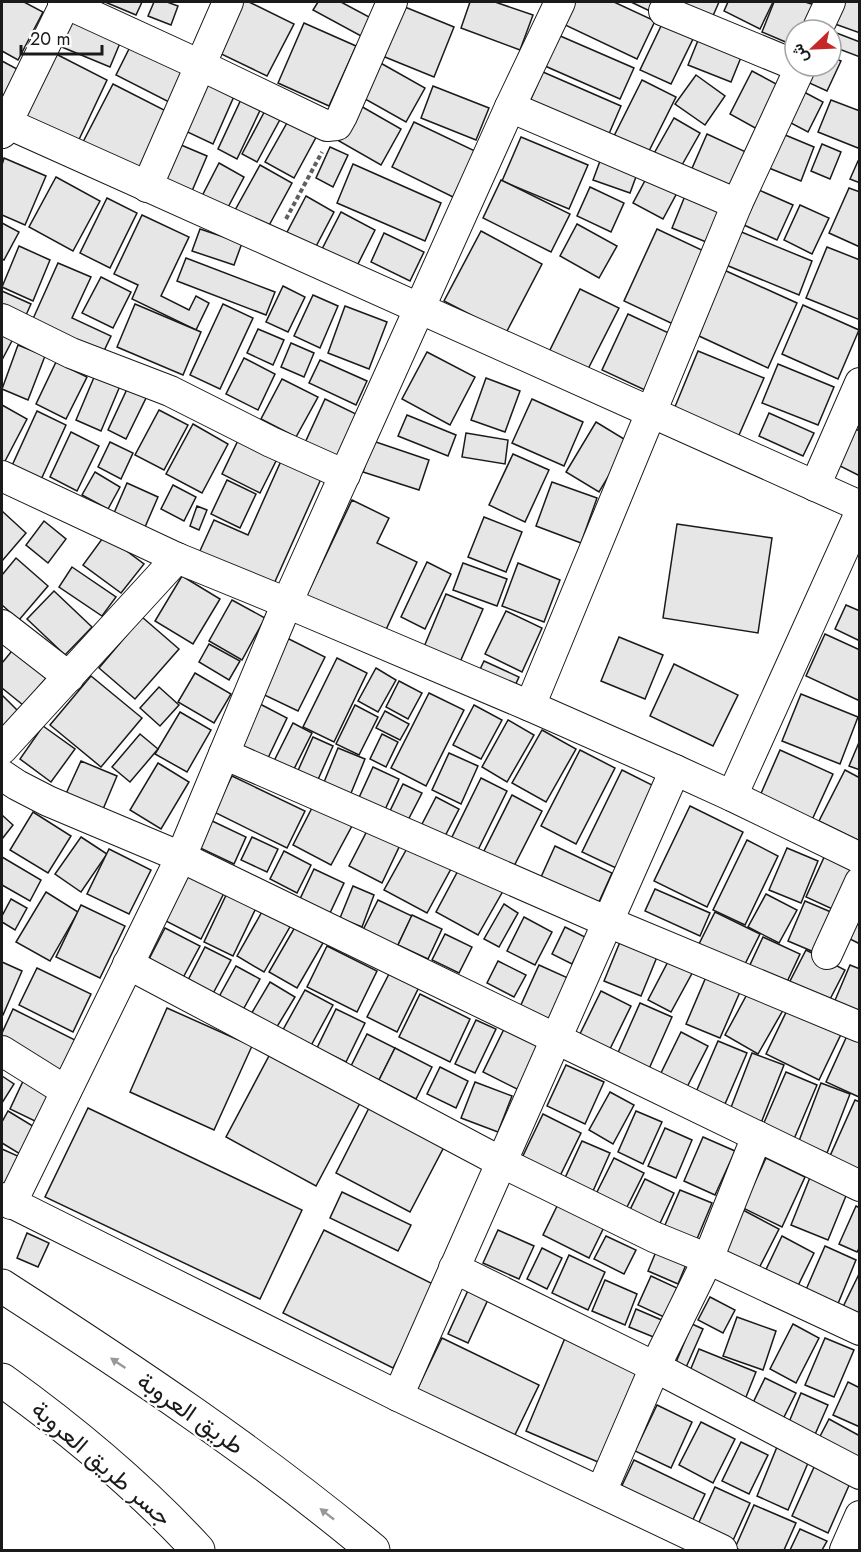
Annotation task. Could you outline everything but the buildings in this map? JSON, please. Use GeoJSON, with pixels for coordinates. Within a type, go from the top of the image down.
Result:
{"type":"FeatureCollection","features":[{"type":"Feature","properties":{"kind":"highway","name":"طريق العروبة"},"geometry":{"type":"LineString","coordinates":[[2,1286],[81,1337],[218,1432],[289,1483],[373,1551]]}},
{"type":"Feature","properties":{"kind":"highway","name":"جسر طريق العروبة"},"geometry":{"type":"LineString","coordinates":[[2,1380],[46,1412],[137,1488],[198,1551]]}},
{"type":"Feature","properties":{"kind":"street"},"geometry":{"type":"LineString","coordinates":[[392,2],[337,125],[327,126],[65,2],[3,126],[147,187],[860,506]]}},
{"type":"Feature","properties":{"kind":"street"},"geometry":{"type":"LineString","coordinates":[[147,187],[228,2]]}},
{"type":"Feature","properties":{"kind":"street"},"geometry":{"type":"LineString","coordinates":[[560,2],[287,603],[181,857],[66,1090],[6,1201],[398,1396],[722,1551]]}},
{"type":"Feature","properties":{"kind":"street"},"geometry":{"type":"LineString","coordinates":[[823,18],[830,2]]}},
{"type":"Feature","properties":{"kind":"street"},"geometry":{"type":"LineString","coordinates":[[664,11],[783,59]]}},
{"type":"Feature","properties":{"kind":"street"},"geometry":{"type":"LineString","coordinates":[[530,706],[736,204],[794,78]]}},
{"type":"Feature","properties":{"kind":"street"},"geometry":{"type":"LineString","coordinates":[[510,108],[736,204]]}},
{"type":"Feature","properties":{"kind":"street"},"geometry":{"type":"LineString","coordinates":[[2,319],[71,353],[170,391],[345,476]]}},
{"type":"Feature","properties":{"kind":"street"},"geometry":{"type":"LineString","coordinates":[[815,486],[860,382]]}},
{"type":"Feature","properties":{"kind":"street"},"geometry":{"type":"LineString","coordinates":[[2,476],[177,558],[530,706],[675,770],[860,858]]}},
{"type":"Feature","properties":{"kind":"street"},"geometry":{"type":"LineString","coordinates":[[732,796],[860,513]]}},
{"type":"Feature","properties":{"kind":"street"},"geometry":{"type":"LineString","coordinates":[[2,749],[177,558]]}},
{"type":"Feature","properties":{"kind":"street"},"geometry":{"type":"LineString","coordinates":[[2,625],[69,677]]}},
{"type":"Feature","properties":{"kind":"street"},"geometry":{"type":"LineString","coordinates":[[224,754],[608,922],[860,1027]]}},
{"type":"Feature","properties":{"kind":"street"},"geometry":{"type":"LineString","coordinates":[[398,1396],[675,770]]}},
{"type":"Feature","properties":{"kind":"street"},"geometry":{"type":"LineString","coordinates":[[2,775],[48,801],[181,857],[860,1186]]}},
{"type":"Feature","properties":{"kind":"street"},"geometry":{"type":"LineString","coordinates":[[827,954],[860,882]]}},
{"type":"Feature","properties":{"kind":"street"},"geometry":{"type":"LineString","coordinates":[[128,964],[501,1162],[654,1237],[708,1259],[860,1330]]}},
{"type":"Feature","properties":{"kind":"street"},"geometry":{"type":"LineString","coordinates":[[2,1051],[66,1090]]}},
{"type":"Feature","properties":{"kind":"street"},"geometry":{"type":"LineString","coordinates":[[601,1492],[655,1367],[708,1259],[757,1136]]}},
{"type":"Feature","properties":{"kind":"street"},"geometry":{"type":"LineString","coordinates":[[454,1268],[655,1367],[860,1474]]}},
{"type":"Feature","properties":{"kind":"street"},"geometry":{"type":"LineString","coordinates":[[845,1551],[860,1516]]}},
{"type":"Feature","properties":{"kind":"path"},"geometry":{"type":"LineString","coordinates":[[273,243],[337,125]]}}]}
